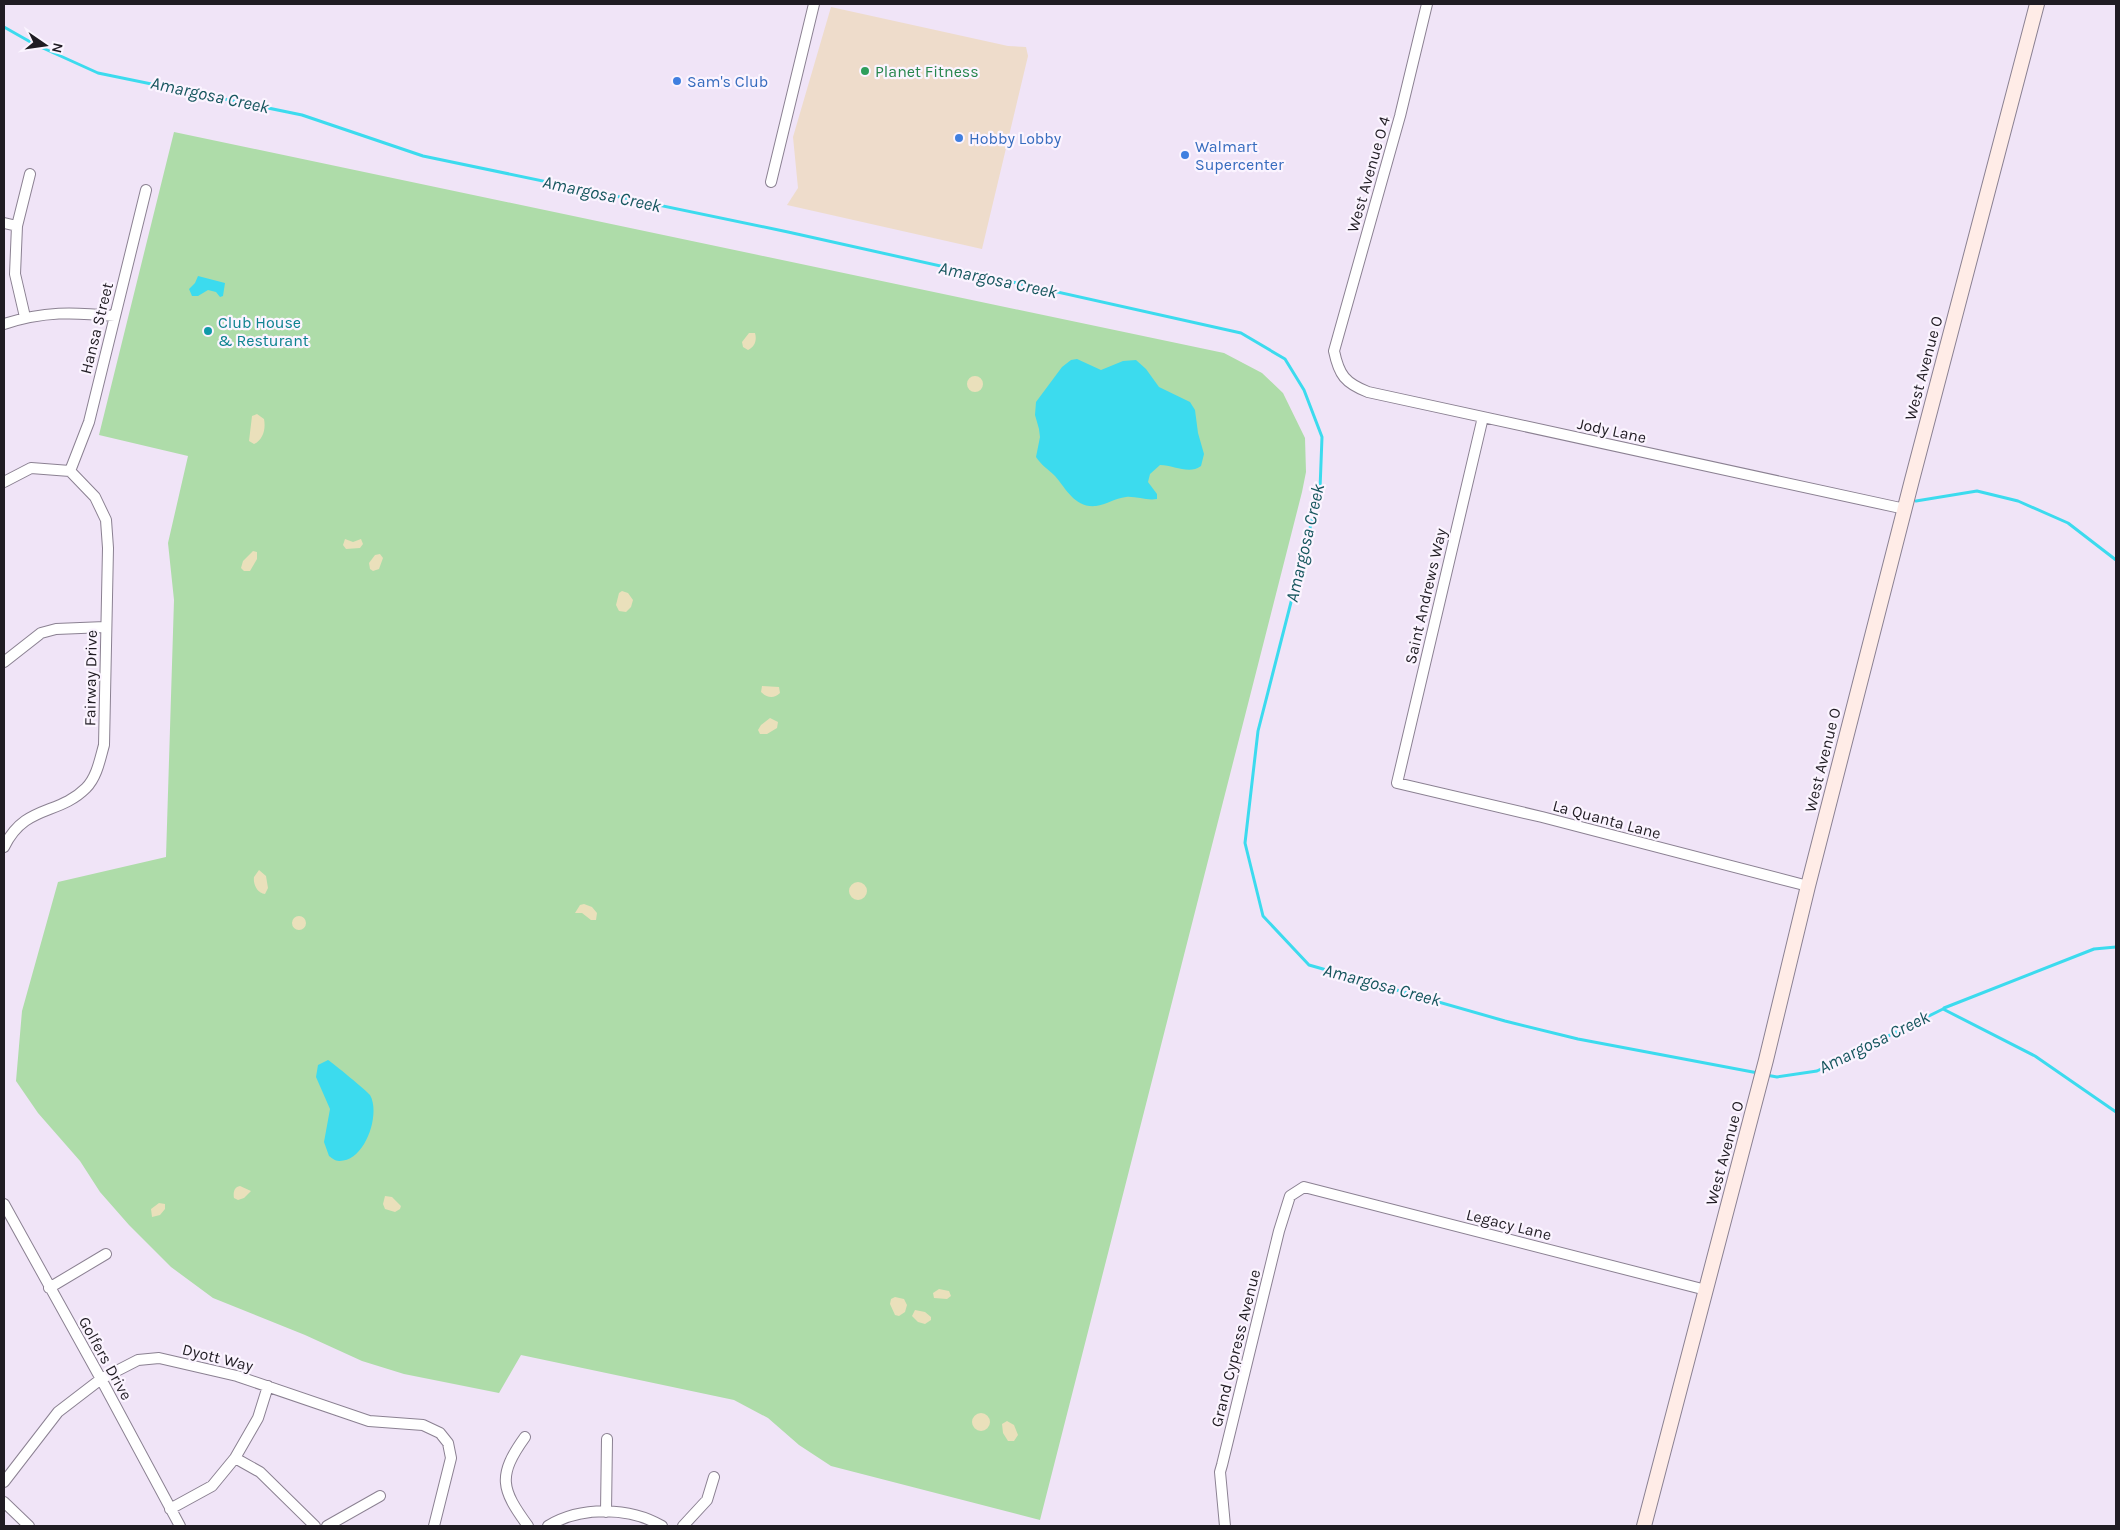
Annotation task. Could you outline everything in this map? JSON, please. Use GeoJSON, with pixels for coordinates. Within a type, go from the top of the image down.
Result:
{"type":"FeatureCollection","features":[{"type":"Feature","properties":{"kind":"main road","name":"West Avenue O"},"geometry":{"type":"LineString","coordinates":[[1644,1526],[1766,1060],[1808,886],[2036,4]]}},
{"type":"Feature","properties":{"kind":"street"},"geometry":{"type":"LineString","coordinates":[[771,182],[814,4]]}},
{"type":"Feature","properties":{"kind":"street","name":"West Avenue O 4"},"geometry":{"type":"LineString","coordinates":[[1334,351],[1400,116],[1427,4]]}},
{"type":"Feature","properties":{"kind":"street"},"geometry":{"type":"LineString","coordinates":[[25,317],[15,274],[17,226],[30,174]]}},
{"type":"Feature","properties":{"kind":"street","name":"Hansa Street"},"geometry":{"type":"LineString","coordinates":[[70,471],[89,422],[146,190]]}},
{"type":"Feature","properties":{"kind":"street"},"geometry":{"type":"LineString","coordinates":[[4,223],[17,226]]}},
{"type":"Feature","properties":{"kind":"street"},"geometry":{"type":"LineString","coordinates":[[4,324],[25,317],[70,312],[115,316]]}},
{"type":"Feature","properties":{"kind":"street","name":"Jody Lane"},"geometry":{"type":"LineString","coordinates":[[1334,351],[1341,375],[1353,386],[1368,392],[1905,509]]}},
{"type":"Feature","properties":{"kind":"street","name":"Saint Andrews Way"},"geometry":{"type":"LineString","coordinates":[[1397,783],[1483,417]]}},
{"type":"Feature","properties":{"kind":"street"},"geometry":{"type":"LineString","coordinates":[[4,482],[31,468],[70,471]]}},
{"type":"Feature","properties":{"kind":"street","name":"Fairway Drive"},"geometry":{"type":"LineString","coordinates":[[4,847],[11,832],[24,820],[72,799],[88,787],[98,769],[104,745],[108,548],[106,520],[94,497],[70,471]]}},
{"type":"Feature","properties":{"kind":"street"},"geometry":{"type":"LineString","coordinates":[[4,662],[41,634],[56,629],[105,627]]}},
{"type":"Feature","properties":{"kind":"street","name":"La Quanta Lane"},"geometry":{"type":"LineString","coordinates":[[1397,783],[1542,817],[1808,886]]}},
{"type":"Feature","properties":{"kind":"street","name":"Legacy Lane"},"geometry":{"type":"LineString","coordinates":[[1304,1187],[1706,1290]]}},
{"type":"Feature","properties":{"kind":"street","name":"Grand Cypress Avenue"},"geometry":{"type":"LineString","coordinates":[[1226,1526],[1220,1472],[1279,1231],[1290,1196],[1304,1187]]}},
{"type":"Feature","properties":{"kind":"street","name":"Golfers Drive"},"geometry":{"type":"LineString","coordinates":[[4,1204],[180,1526]]}},
{"type":"Feature","properties":{"kind":"street"},"geometry":{"type":"LineString","coordinates":[[49,1288],[106,1254]]}},
{"type":"Feature","properties":{"kind":"street","name":"Dyott Way"},"geometry":{"type":"LineString","coordinates":[[4,1482],[58,1412],[101,1379],[138,1360],[159,1358],[237,1376],[369,1421],[423,1425],[440,1433],[448,1443],[451,1458],[434,1526]]}},
{"type":"Feature","properties":{"kind":"street"},"geometry":{"type":"LineString","coordinates":[[170,1509],[212,1486],[235,1458],[258,1418],[268,1386]]}},
{"type":"Feature","properties":{"kind":"street"},"geometry":{"type":"LineString","coordinates":[[525,1437],[512,1456],[504,1483],[511,1504],[528,1526]]}},
{"type":"Feature","properties":{"kind":"street"},"geometry":{"type":"LineString","coordinates":[[606,1512],[607,1439]]}},
{"type":"Feature","properties":{"kind":"street"},"geometry":{"type":"LineString","coordinates":[[235,1458],[260,1472],[315,1526]]}},
{"type":"Feature","properties":{"kind":"street"},"geometry":{"type":"LineString","coordinates":[[683,1526],[707,1500],[714,1476]]}},
{"type":"Feature","properties":{"kind":"street"},"geometry":{"type":"LineString","coordinates":[[327,1526],[380,1496]]}},
{"type":"Feature","properties":{"kind":"street"},"geometry":{"type":"LineString","coordinates":[[4,1502],[29,1526]]}},
{"type":"Feature","properties":{"kind":"street"},"geometry":{"type":"LineString","coordinates":[[548,1526],[578,1515],[606,1512],[638,1516],[662,1526]]}},
{"type":"Feature","properties":{"kind":"shaded area"},"geometry":{"type":"Polygon","coordinates":[[[831,7],[1008,46],[1026,47],[1028,56],[982,249],[787,205],[798,188],[793,137],[831,7]]]}},
{"type":"Feature","properties":{"kind":"green space"},"geometry":{"type":"Polygon","coordinates":[[[174,132],[1224,353],[1262,373],[1283,393],[1305,438],[1306,472],[1302,492],[1040,1520],[831,1466],[799,1445],[768,1418],[734,1400],[521,1355],[499,1393],[404,1374],[362,1361],[305,1335],[213,1298],[171,1267],[129,1225],[100,1192],[80,1161],[38,1113],[16,1081],[22,1011],[58,882],[166,857],[174,600],[168,543],[188,456],[99,435],[174,132]]]}},
{"type":"Feature","properties":{"kind":"sand"},"geometry":{"type":"Polygon","coordinates":[[[749,333],[755,333],[756,338],[754,345],[748,350],[743,347],[742,342],[749,333]]]}},
{"type":"Feature","properties":{"kind":"sand"},"geometry":{"type":"Polygon","coordinates":[[[972,376],[978,376],[983,381],[981,390],[972,392],[967,387],[967,381],[972,376]]]}},
{"type":"Feature","properties":{"kind":"sand"},"geometry":{"type":"Polygon","coordinates":[[[257,414],[264,419],[265,427],[262,437],[254,444],[249,441],[252,416],[257,414]]]}},
{"type":"Feature","properties":{"kind":"sand"},"geometry":{"type":"Polygon","coordinates":[[[345,539],[353,542],[361,539],[363,544],[360,548],[346,549],[343,545],[345,539]]]}},
{"type":"Feature","properties":{"kind":"sand"},"geometry":{"type":"Polygon","coordinates":[[[253,551],[257,552],[257,559],[250,571],[244,571],[241,568],[243,561],[253,551]]]}},
{"type":"Feature","properties":{"kind":"sand"},"geometry":{"type":"Polygon","coordinates":[[[380,554],[383,558],[379,569],[373,571],[370,569],[369,563],[375,555],[380,554]]]}},
{"type":"Feature","properties":{"kind":"sand"},"geometry":{"type":"Polygon","coordinates":[[[622,591],[628,593],[633,600],[631,607],[626,612],[619,611],[616,605],[619,593],[622,591]]]}},
{"type":"Feature","properties":{"kind":"sand"},"geometry":{"type":"Polygon","coordinates":[[[762,686],[779,687],[780,693],[773,697],[768,697],[761,692],[762,686]]]}},
{"type":"Feature","properties":{"kind":"sand"},"geometry":{"type":"Polygon","coordinates":[[[770,718],[778,722],[777,728],[767,734],[760,734],[758,730],[761,725],[770,718]]]}},
{"type":"Feature","properties":{"kind":"sand"},"geometry":{"type":"Polygon","coordinates":[[[259,870],[266,876],[268,888],[265,894],[256,888],[254,882],[254,877],[259,870]]]}},
{"type":"Feature","properties":{"kind":"sand"},"geometry":{"type":"Polygon","coordinates":[[[858,882],[864,885],[867,891],[864,897],[858,900],[852,897],[849,891],[852,885],[858,882]]]}},
{"type":"Feature","properties":{"kind":"sand"},"geometry":{"type":"Polygon","coordinates":[[[584,904],[592,907],[597,913],[596,920],[591,920],[582,913],[575,913],[580,905],[584,904]]]}},
{"type":"Feature","properties":{"kind":"sand"},"geometry":{"type":"Polygon","coordinates":[[[296,916],[302,916],[306,923],[302,930],[296,930],[292,926],[292,920],[296,916]]]}},
{"type":"Feature","properties":{"kind":"sand"},"geometry":{"type":"Polygon","coordinates":[[[240,1186],[251,1191],[244,1198],[238,1200],[234,1198],[234,1192],[240,1186]]]}},
{"type":"Feature","properties":{"kind":"sand"},"geometry":{"type":"Polygon","coordinates":[[[385,1196],[392,1197],[401,1206],[400,1209],[395,1212],[385,1209],[383,1204],[385,1196]]]}},
{"type":"Feature","properties":{"kind":"sand"},"geometry":{"type":"Polygon","coordinates":[[[159,1203],[165,1204],[165,1209],[160,1215],[152,1217],[151,1209],[159,1203]]]}},
{"type":"Feature","properties":{"kind":"sand"},"geometry":{"type":"Polygon","coordinates":[[[939,1289],[949,1291],[951,1296],[947,1299],[934,1298],[933,1293],[939,1289]]]}},
{"type":"Feature","properties":{"kind":"sand"},"geometry":{"type":"Polygon","coordinates":[[[895,1297],[904,1299],[907,1305],[905,1312],[899,1316],[895,1315],[890,1304],[891,1299],[895,1297]]]}},
{"type":"Feature","properties":{"kind":"sand"},"geometry":{"type":"Polygon","coordinates":[[[915,1310],[925,1312],[931,1317],[931,1320],[925,1324],[918,1322],[912,1316],[915,1310]]]}},
{"type":"Feature","properties":{"kind":"sand"},"geometry":{"type":"Polygon","coordinates":[[[981,1413],[987,1416],[990,1422],[987,1428],[981,1431],[975,1428],[972,1422],[975,1416],[981,1413]]]}},
{"type":"Feature","properties":{"kind":"sand"},"geometry":{"type":"Polygon","coordinates":[[[1007,1421],[1014,1425],[1018,1435],[1014,1441],[1008,1441],[1003,1433],[1002,1424],[1007,1421]]]}},
{"type":"Feature","properties":{"kind":"water"},"geometry":{"type":"Polygon","coordinates":[[[198,276],[225,283],[223,296],[220,297],[216,292],[208,290],[198,296],[192,296],[189,289],[195,283],[198,276]]]}},
{"type":"Feature","properties":{"kind":"water"},"geometry":{"type":"Polygon","coordinates":[[[1077,359],[1101,370],[1123,361],[1136,360],[1146,369],[1159,387],[1190,402],[1195,410],[1198,433],[1204,454],[1201,466],[1196,469],[1186,470],[1160,465],[1150,474],[1148,482],[1157,494],[1157,499],[1126,497],[1096,506],[1089,506],[1082,504],[1072,497],[1036,457],[1040,437],[1035,415],[1036,402],[1062,367],[1071,360],[1077,359]]]}},
{"type":"Feature","properties":{"kind":"water"},"geometry":{"type":"Polygon","coordinates":[[[328,1060],[368,1092],[373,1103],[372,1124],[363,1146],[348,1159],[339,1161],[329,1156],[324,1142],[330,1109],[316,1077],[318,1065],[328,1060]]]}},
{"type":"Feature","properties":{"kind":"waterway","name":"Amargosa Creek"},"geometry":{"type":"LineString","coordinates":[[4,27],[34,44],[98,73],[302,115],[423,156],[788,232],[1241,333],[1285,359],[1304,390],[1322,437],[1320,489],[1258,731],[1245,843],[1263,916],[1309,965],[1505,1021],[1578,1039],[1758,1073]]}},
{"type":"Feature","properties":{"kind":"waterway"},"geometry":{"type":"LineString","coordinates":[[1916,501],[1977,491],[2018,501],[2068,523],[2116,560]]}},
{"type":"Feature","properties":{"kind":"waterway"},"geometry":{"type":"LineString","coordinates":[[1944,1008],[2094,949],[2116,947]]}},
{"type":"Feature","properties":{"kind":"waterway","name":"Amargosa Creek"},"geometry":{"type":"LineString","coordinates":[[1766,1075],[1777,1077],[1817,1071],[1943,1009],[2035,1056],[2116,1112]]}},
{"type":"Feature","properties":{"kind":"place","name":"Planet Fitness"},"geometry":{"type":"Point","coordinates":[865,71]}},
{"type":"Feature","properties":{"kind":"place","name":"Sam's Club"},"geometry":{"type":"Point","coordinates":[677,81]}},
{"type":"Feature","properties":{"kind":"place","name":"Hobby Lobby"},"geometry":{"type":"Point","coordinates":[959,138]}},
{"type":"Feature","properties":{"kind":"place","name":"Walmart Supercenter"},"geometry":{"type":"Point","coordinates":[1185,155]}},
{"type":"Feature","properties":{"kind":"place","name":"Club House & Resturant"},"geometry":{"type":"Point","coordinates":[208,331]}}]}
